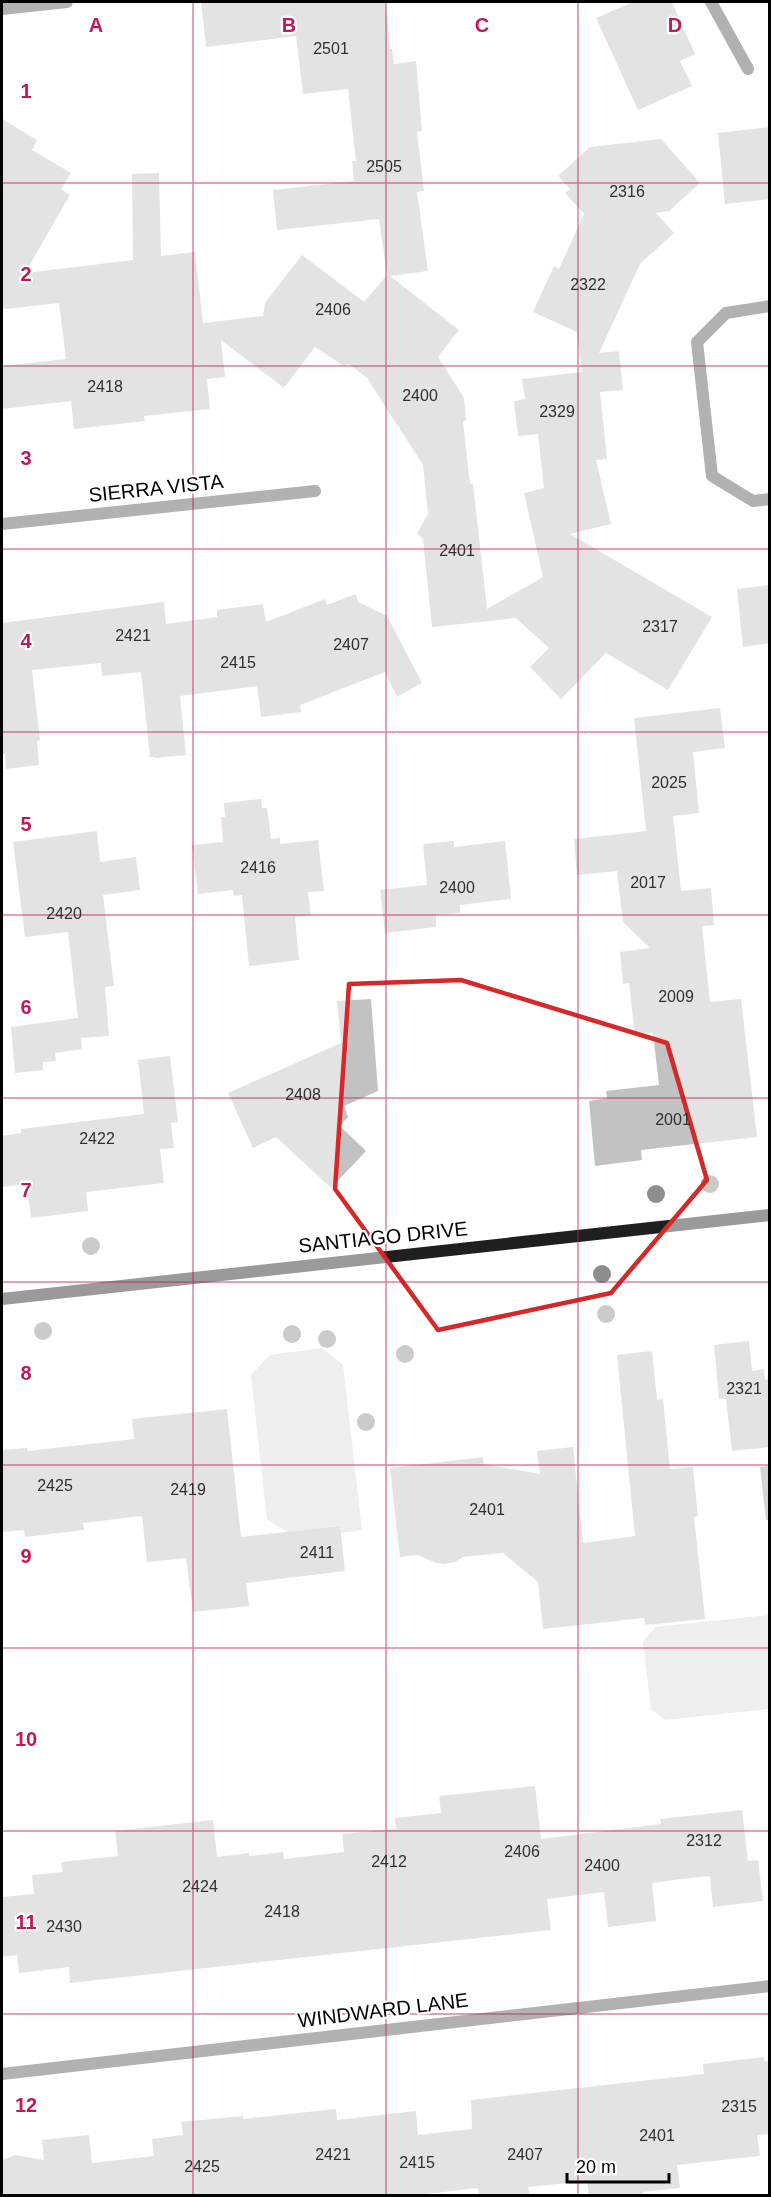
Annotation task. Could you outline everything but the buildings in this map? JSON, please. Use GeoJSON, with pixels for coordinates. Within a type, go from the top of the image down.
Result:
{"type":"FeatureCollection","features":[{"type":"Feature","properties":{"kind":"street"},"geometry":{"type":"LineString","coordinates":[[2,9],[67,2]]}},
{"type":"Feature","properties":{"kind":"street"},"geometry":{"type":"LineString","coordinates":[[711,2],[748,69]]}},
{"type":"Feature","properties":{"kind":"street"},"geometry":{"type":"LineString","coordinates":[[770,306],[726,313],[697,342],[712,476],[753,501],[770,499]]}},
{"type":"Feature","properties":{"kind":"street","name":"SIERRA VISTA"},"geometry":{"type":"LineString","coordinates":[[2,524],[315,491]]}},
{"type":"Feature","properties":{"kind":"street","name":"SANTIAGO DRIVE"},"geometry":{"type":"LineString","coordinates":[[2,1299],[770,1215]]}},
{"type":"Feature","properties":{"kind":"street","name":"WINDWARD LANE"},"geometry":{"type":"LineString","coordinates":[[2,2073],[770,1986]]}},
{"type":"Feature","properties":{"kind":"highlighted area"},"geometry":{"type":"Polygon","coordinates":[[[461,980],[667,1043],[707,1180],[611,1293],[438,1330],[335,1189],[349,984],[461,980]]]}},
{"type":"Feature","properties":{"kind":"shaded area"},"geometry":{"type":"Polygon","coordinates":[[[322,1348],[343,1365],[362,1530],[341,1533],[339,1526],[288,1532],[267,1520],[251,1375],[270,1355],[322,1348]]]}},
{"type":"Feature","properties":{"kind":"shaded area"},"geometry":{"type":"Polygon","coordinates":[[[769,1466],[769,1520],[766,1520],[760,1467],[769,1466]]]}},
{"type":"Feature","properties":{"kind":"shaded area"},"geometry":{"type":"Polygon","coordinates":[[[769,1615],[769,1709],[665,1720],[651,1709],[643,1642],[655,1627],[769,1615]]]}}]}
